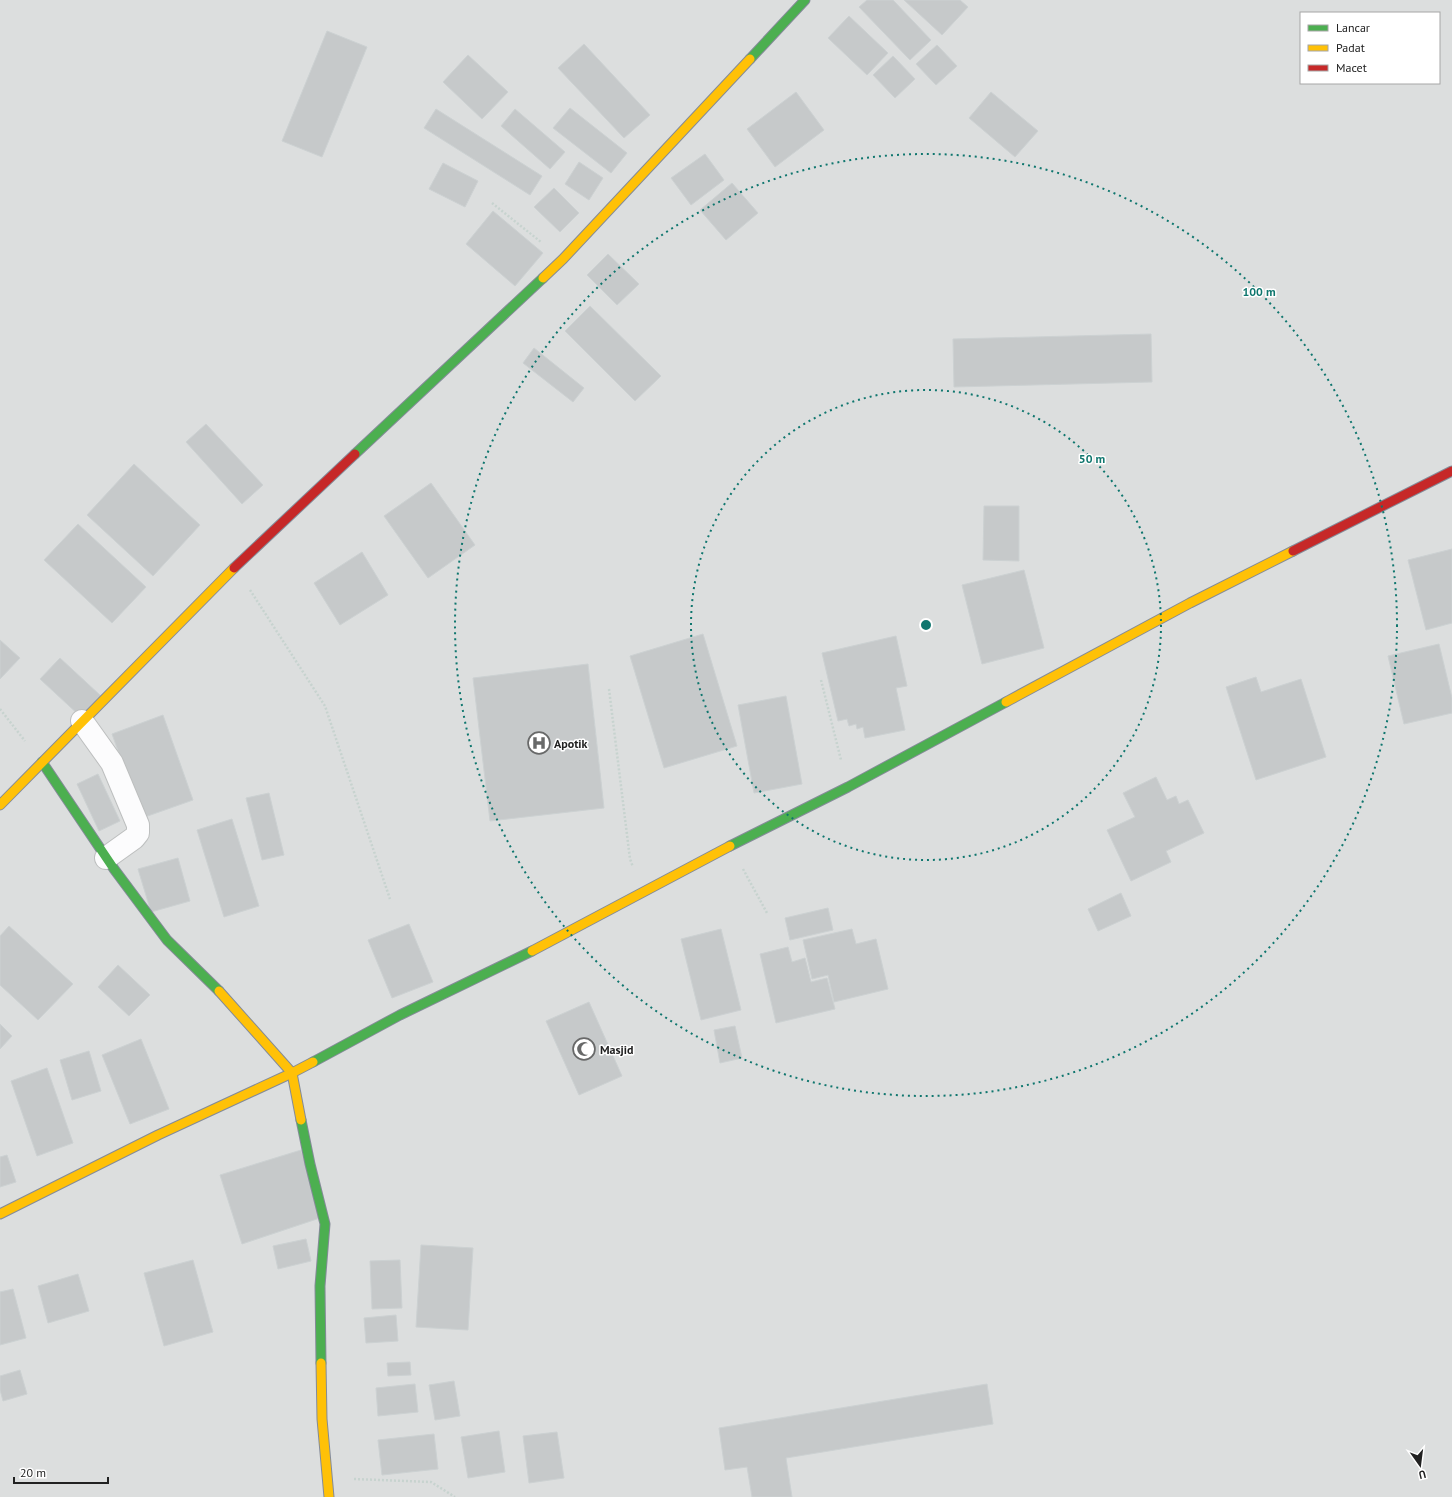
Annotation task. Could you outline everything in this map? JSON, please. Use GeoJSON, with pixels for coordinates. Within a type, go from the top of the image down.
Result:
{"type":"FeatureCollection","features":[{"type":"Feature","properties":{"kind":"street"},"geometry":{"type":"LineString","coordinates":[[0,805],[235,567],[563,259],[805,0]]}},
{"type":"Feature","properties":{"kind":"street"},"geometry":{"type":"LineString","coordinates":[[0,1214],[158,1135],[292,1073],[400,1015],[539,947],[730,846],[848,787],[1190,603],[1452,471]]}},
{"type":"Feature","properties":{"kind":"street"},"geometry":{"type":"LineString","coordinates":[[82,721],[112,763],[138,825],[138,833],[134,838],[106,858]]}},
{"type":"Feature","properties":{"kind":"street"},"geometry":{"type":"LineString","coordinates":[[42,762],[106,858],[167,940],[216,988],[292,1073],[310,1164],[325,1224],[320,1286],[322,1419],[329,1497]]}},
{"type":"Feature","properties":{"kind":"path"},"geometry":{"type":"LineString","coordinates":[[492,203],[563,259]]}},
{"type":"Feature","properties":{"kind":"path"},"geometry":{"type":"LineString","coordinates":[[235,567],[325,706],[390,899]]}},
{"type":"Feature","properties":{"kind":"path"},"geometry":{"type":"LineString","coordinates":[[821,680],[848,787]]}},
{"type":"Feature","properties":{"kind":"path"},"geometry":{"type":"LineString","coordinates":[[609,689],[630,859],[642,892]]}},
{"type":"Feature","properties":{"kind":"path"},"geometry":{"type":"LineString","coordinates":[[0,709],[42,762]]}},
{"type":"Feature","properties":{"kind":"path"},"geometry":{"type":"LineString","coordinates":[[730,846],[767,913]]}},
{"type":"Feature","properties":{"kind":"path"},"geometry":{"type":"LineString","coordinates":[[328,1477],[432,1482],[455,1497]]}},
{"type":"Feature","properties":{"kind":"shaded area"},"geometry":{"type":"Polygon","coordinates":[[[0,0],[1452,0],[1452,1497],[0,1497],[0,0]]]}},
{"type":"Feature","properties":{"kind":"building"},"geometry":{"type":"Polygon","coordinates":[[[867,0],[893,0],[931,40],[910,60],[859,7],[867,0]]]}},
{"type":"Feature","properties":{"kind":"building"},"geometry":{"type":"Polygon","coordinates":[[[904,0],[960,0],[968,7],[942,35],[904,0]]]}},
{"type":"Feature","properties":{"kind":"building"},"geometry":{"type":"Polygon","coordinates":[[[849,16],[888,53],[867,75],[828,38],[849,16]]]}},
{"type":"Feature","properties":{"kind":"building"},"geometry":{"type":"Polygon","coordinates":[[[327,31],[367,47],[322,157],[282,141],[327,31]]]}},
{"type":"Feature","properties":{"kind":"building"},"geometry":{"type":"Polygon","coordinates":[[[584,44],[650,115],[624,138],[558,68],[584,44]]]}},
{"type":"Feature","properties":{"kind":"building"},"geometry":{"type":"Polygon","coordinates":[[[937,45],[957,66],[936,85],[916,64],[937,45]]]}},
{"type":"Feature","properties":{"kind":"building"},"geometry":{"type":"Polygon","coordinates":[[[468,55],[508,92],[482,119],[443,82],[468,55]]]}},
{"type":"Feature","properties":{"kind":"building"},"geometry":{"type":"Polygon","coordinates":[[[893,56],[915,79],[895,98],[873,75],[893,56]]]}},
{"type":"Feature","properties":{"kind":"building"},"geometry":{"type":"Polygon","coordinates":[[[796,92],[824,130],[775,167],[747,129],[796,92]]]}},
{"type":"Feature","properties":{"kind":"building"},"geometry":{"type":"Polygon","coordinates":[[[991,92],[1038,131],[1015,157],[969,118],[991,92]]]}},
{"type":"Feature","properties":{"kind":"building"},"geometry":{"type":"Polygon","coordinates":[[[570,108],[627,153],[611,173],[553,128],[570,108]]]}},
{"type":"Feature","properties":{"kind":"building"},"geometry":{"type":"Polygon","coordinates":[[[436,109],[542,176],[530,195],[424,128],[436,109]]]}},
{"type":"Feature","properties":{"kind":"building"},"geometry":{"type":"Polygon","coordinates":[[[515,109],[565,152],[550,169],[501,126],[515,109]]]}},
{"type":"Feature","properties":{"kind":"building"},"geometry":{"type":"Polygon","coordinates":[[[705,154],[724,180],[691,205],[671,178],[705,154]]]}},
{"type":"Feature","properties":{"kind":"building"},"geometry":{"type":"Polygon","coordinates":[[[579,162],[603,178],[589,200],[565,184],[579,162]]]}},
{"type":"Feature","properties":{"kind":"building"},"geometry":{"type":"Polygon","coordinates":[[[443,163],[478,181],[465,207],[429,189],[443,163]]]}},
{"type":"Feature","properties":{"kind":"building"},"geometry":{"type":"Polygon","coordinates":[[[732,183],[758,213],[726,240],[700,210],[732,183]]]}},
{"type":"Feature","properties":{"kind":"building"},"geometry":{"type":"Polygon","coordinates":[[[554,188],[579,213],[560,232],[534,207],[554,188]]]}},
{"type":"Feature","properties":{"kind":"building"},"geometry":{"type":"Polygon","coordinates":[[[493,211],[543,253],[515,286],[466,244],[493,211]]]}},
{"type":"Feature","properties":{"kind":"building"},"geometry":{"type":"Polygon","coordinates":[[[608,254],[639,284],[617,305],[587,275],[608,254]]]}},
{"type":"Feature","properties":{"kind":"building"},"geometry":{"type":"Polygon","coordinates":[[[590,306],[661,376],[635,401],[565,331],[590,306]]]}},
{"type":"Feature","properties":{"kind":"building"},"geometry":{"type":"Polygon","coordinates":[[[1151,334],[1152,382],[954,387],[953,339],[1151,334]]]}},
{"type":"Feature","properties":{"kind":"building"},"geometry":{"type":"Polygon","coordinates":[[[534,348],[584,388],[573,402],[523,363],[534,348]]]}},
{"type":"Feature","properties":{"kind":"building"},"geometry":{"type":"Polygon","coordinates":[[[206,424],[263,485],[242,504],[186,442],[206,424]]]}},
{"type":"Feature","properties":{"kind":"building"},"geometry":{"type":"Polygon","coordinates":[[[134,464],[200,525],[153,576],[87,515],[134,464]]]}},
{"type":"Feature","properties":{"kind":"building"},"geometry":{"type":"Polygon","coordinates":[[[431,483],[475,545],[428,578],[384,516],[431,483]]]}},
{"type":"Feature","properties":{"kind":"building"},"geometry":{"type":"Polygon","coordinates":[[[984,506],[1019,506],[1019,561],[983,560],[984,506]]]}},
{"type":"Feature","properties":{"kind":"building"},"geometry":{"type":"Polygon","coordinates":[[[78,524],[146,587],[112,623],[44,560],[78,524]]]}},
{"type":"Feature","properties":{"kind":"building"},"geometry":{"type":"Polygon","coordinates":[[[1452,549],[1452,623],[1426,630],[1408,560],[1452,549]]]}},
{"type":"Feature","properties":{"kind":"building"},"geometry":{"type":"Polygon","coordinates":[[[362,552],[388,595],[340,625],[314,583],[362,552]]]}},
{"type":"Feature","properties":{"kind":"building"},"geometry":{"type":"Polygon","coordinates":[[[1024,570],[1044,648],[982,664],[962,585],[1024,570]]]}},
{"type":"Feature","properties":{"kind":"building"},"geometry":{"type":"Polygon","coordinates":[[[703,634],[737,746],[664,768],[630,656],[703,634]]]}},
{"type":"Feature","properties":{"kind":"building"},"geometry":{"type":"Polygon","coordinates":[[[896,636],[907,686],[896,688],[905,730],[865,738],[863,727],[857,729],[856,724],[849,726],[847,719],[838,721],[822,653],[896,636]]]}},
{"type":"Feature","properties":{"kind":"building"},"geometry":{"type":"Polygon","coordinates":[[[0,640],[20,658],[0,679],[0,640]]]}},
{"type":"Feature","properties":{"kind":"building"},"geometry":{"type":"Polygon","coordinates":[[[1439,644],[1452,698],[1452,713],[1404,724],[1388,656],[1439,644]]]}},
{"type":"Feature","properties":{"kind":"building"},"geometry":{"type":"Polygon","coordinates":[[[60,658],[101,696],[81,717],[40,679],[60,658]]]}},
{"type":"Feature","properties":{"kind":"building","name":"Apotik"},"geometry":{"type":"Polygon","coordinates":[[[588,664],[604,808],[490,821],[473,678],[588,664]]]}},
{"type":"Feature","properties":{"kind":"building"},"geometry":{"type":"Polygon","coordinates":[[[1256,677],[1261,692],[1301,679],[1326,757],[1256,780],[1226,687],[1256,677]]]}},
{"type":"Feature","properties":{"kind":"building"},"geometry":{"type":"Polygon","coordinates":[[[786,696],[802,784],[754,793],[738,705],[786,696]]]}},
{"type":"Feature","properties":{"kind":"building"},"geometry":{"type":"Polygon","coordinates":[[[163,715],[193,800],[142,818],[112,734],[163,715]]]}},
{"type":"Feature","properties":{"kind":"building"},"geometry":{"type":"Polygon","coordinates":[[[98,774],[120,821],[99,831],[77,784],[98,774]]]}},
{"type":"Feature","properties":{"kind":"building"},"geometry":{"type":"Polygon","coordinates":[[[1156,777],[1167,800],[1176,796],[1179,804],[1188,800],[1204,833],[1166,851],[1171,862],[1131,881],[1107,830],[1135,817],[1123,793],[1156,777]]]}},
{"type":"Feature","properties":{"kind":"building"},"geometry":{"type":"Polygon","coordinates":[[[269,793],[284,855],[262,860],[246,798],[269,793]]]}},
{"type":"Feature","properties":{"kind":"building"},"geometry":{"type":"Polygon","coordinates":[[[232,819],[259,906],[224,917],[197,830],[232,819]]]}},
{"type":"Feature","properties":{"kind":"building"},"geometry":{"type":"Polygon","coordinates":[[[178,858],[190,901],[151,912],[138,869],[178,858]]]}},
{"type":"Feature","properties":{"kind":"building"},"geometry":{"type":"Polygon","coordinates":[[[1121,893],[1131,916],[1098,931],[1088,909],[1121,893]]]}},
{"type":"Feature","properties":{"kind":"building"},"geometry":{"type":"Polygon","coordinates":[[[828,908],[833,930],[790,940],[785,918],[828,908]]]}},
{"type":"Feature","properties":{"kind":"building"},"geometry":{"type":"Polygon","coordinates":[[[409,924],[433,982],[392,998],[368,940],[409,924]]]}},
{"type":"Feature","properties":{"kind":"building"},"geometry":{"type":"Polygon","coordinates":[[[9,926],[73,984],[38,1020],[0,985],[0,936],[9,926]]]}},
{"type":"Feature","properties":{"kind":"building"},"geometry":{"type":"Polygon","coordinates":[[[721,929],[741,1010],[701,1020],[681,939],[721,929]]]}},
{"type":"Feature","properties":{"kind":"building"},"geometry":{"type":"Polygon","coordinates":[[[852,929],[856,944],[876,939],[888,989],[834,1002],[828,975],[812,979],[803,940],[852,929]]]}},
{"type":"Feature","properties":{"kind":"building"},"geometry":{"type":"Polygon","coordinates":[[[788,947],[792,962],[805,958],[811,982],[827,978],[835,1009],[776,1023],[760,954],[788,947]]]}},
{"type":"Feature","properties":{"kind":"building"},"geometry":{"type":"Polygon","coordinates":[[[118,965],[150,995],[129,1016],[98,987],[118,965]]]}},
{"type":"Feature","properties":{"kind":"building","name":"Masjid"},"geometry":{"type":"Polygon","coordinates":[[[589,1002],[622,1076],[579,1095],[546,1021],[589,1002]]]}},
{"type":"Feature","properties":{"kind":"building"},"geometry":{"type":"Polygon","coordinates":[[[0,1024],[12,1036],[0,1049],[0,1024]]]}},
{"type":"Feature","properties":{"kind":"building"},"geometry":{"type":"Polygon","coordinates":[[[735,1026],[742,1058],[720,1063],[714,1030],[735,1026]]]}},
{"type":"Feature","properties":{"kind":"building"},"geometry":{"type":"Polygon","coordinates":[[[141,1039],[169,1109],[130,1124],[102,1055],[141,1039]]]}},
{"type":"Feature","properties":{"kind":"building"},"geometry":{"type":"Polygon","coordinates":[[[89,1051],[101,1091],[72,1100],[60,1060],[89,1051]]]}},
{"type":"Feature","properties":{"kind":"building"},"geometry":{"type":"Polygon","coordinates":[[[47,1068],[73,1143],[37,1156],[11,1081],[47,1068]]]}},
{"type":"Feature","properties":{"kind":"building"},"geometry":{"type":"Polygon","coordinates":[[[301,1150],[323,1217],[242,1244],[220,1175],[301,1150]]]}},
{"type":"Feature","properties":{"kind":"building"},"geometry":{"type":"Polygon","coordinates":[[[7,1155],[16,1182],[0,1187],[0,1157],[7,1155]]]}},
{"type":"Feature","properties":{"kind":"building"},"geometry":{"type":"Polygon","coordinates":[[[306,1239],[311,1261],[278,1269],[273,1246],[306,1239]]]}},
{"type":"Feature","properties":{"kind":"building"},"geometry":{"type":"Polygon","coordinates":[[[421,1245],[473,1248],[468,1330],[416,1327],[421,1245]]]}},
{"type":"Feature","properties":{"kind":"building"},"geometry":{"type":"Polygon","coordinates":[[[193,1260],[213,1332],[164,1346],[144,1273],[193,1260]]]}},
{"type":"Feature","properties":{"kind":"building"},"geometry":{"type":"Polygon","coordinates":[[[400,1260],[402,1308],[372,1309],[370,1261],[400,1260]]]}},
{"type":"Feature","properties":{"kind":"building"},"geometry":{"type":"Polygon","coordinates":[[[78,1274],[89,1311],[48,1323],[38,1286],[78,1274]]]}},
{"type":"Feature","properties":{"kind":"building"},"geometry":{"type":"Polygon","coordinates":[[[13,1289],[26,1338],[0,1345],[0,1292],[13,1289]]]}},
{"type":"Feature","properties":{"kind":"building"},"geometry":{"type":"Polygon","coordinates":[[[396,1315],[398,1341],[366,1343],[364,1318],[396,1315]]]}},
{"type":"Feature","properties":{"kind":"building"},"geometry":{"type":"Polygon","coordinates":[[[410,1362],[411,1375],[388,1376],[387,1363],[410,1362]]]}},
{"type":"Feature","properties":{"kind":"building"},"geometry":{"type":"Polygon","coordinates":[[[20,1370],[27,1394],[3,1401],[0,1390],[0,1376],[20,1370]]]}},
{"type":"Feature","properties":{"kind":"building"},"geometry":{"type":"Polygon","coordinates":[[[454,1381],[460,1416],[435,1420],[429,1385],[454,1381]]]}},
{"type":"Feature","properties":{"kind":"building"},"geometry":{"type":"Polygon","coordinates":[[[415,1384],[418,1412],[378,1416],[376,1388],[415,1384]]]}},
{"type":"Feature","properties":{"kind":"building"},"geometry":{"type":"Polygon","coordinates":[[[987,1384],[993,1424],[786,1458],[792,1497],[752,1497],[747,1467],[725,1470],[719,1428],[987,1384]]]}},
{"type":"Feature","properties":{"kind":"building"},"geometry":{"type":"Polygon","coordinates":[[[499,1431],[505,1472],[468,1478],[461,1437],[499,1431]]]}},
{"type":"Feature","properties":{"kind":"building"},"geometry":{"type":"Polygon","coordinates":[[[557,1432],[564,1478],[529,1483],[523,1436],[557,1432]]]}},
{"type":"Feature","properties":{"kind":"building"},"geometry":{"type":"Polygon","coordinates":[[[434,1434],[438,1469],[382,1475],[378,1440],[434,1434]]]}},
{"type":"Feature","properties":{"kind":"traffic: fast"},"geometry":{"type":"LineString","coordinates":[[750,59],[805,0]]}},
{"type":"Feature","properties":{"kind":"traffic: fast"},"geometry":{"type":"LineString","coordinates":[[355,454],[543,278]]}},
{"type":"Feature","properties":{"kind":"traffic: fast"},"geometry":{"type":"LineString","coordinates":[[730,846],[848,787],[1006,702]]}},
{"type":"Feature","properties":{"kind":"traffic: fast"},"geometry":{"type":"LineString","coordinates":[[42,762],[114,869],[167,940],[219,991]]}},
{"type":"Feature","properties":{"kind":"traffic: fast"},"geometry":{"type":"LineString","coordinates":[[313,1062],[400,1015],[532,951]]}},
{"type":"Feature","properties":{"kind":"traffic: fast"},"geometry":{"type":"LineString","coordinates":[[301,1120],[325,1224],[320,1286],[321,1363]]}},
{"type":"Feature","properties":{"kind":"traffic: slow"},"geometry":{"type":"LineString","coordinates":[[543,278],[563,259],[750,59]]}},
{"type":"Feature","properties":{"kind":"traffic: slow"},"geometry":{"type":"LineString","coordinates":[[1006,702],[1190,603],[1293,551]]}},
{"type":"Feature","properties":{"kind":"traffic: slow"},"geometry":{"type":"LineString","coordinates":[[0,805],[234,568]]}},
{"type":"Feature","properties":{"kind":"traffic: slow"},"geometry":{"type":"LineString","coordinates":[[532,951],[730,846]]}},
{"type":"Feature","properties":{"kind":"traffic: slow"},"geometry":{"type":"LineString","coordinates":[[219,991],[292,1073],[301,1120]]}},
{"type":"Feature","properties":{"kind":"traffic: slow"},"geometry":{"type":"LineString","coordinates":[[0,1214],[158,1135],[313,1062]]}},
{"type":"Feature","properties":{"kind":"traffic: slow"},"geometry":{"type":"LineString","coordinates":[[321,1363],[322,1419],[329,1497]]}},
{"type":"Feature","properties":{"kind":"traffic: jam"},"geometry":{"type":"LineString","coordinates":[[234,568],[355,454]]}},
{"type":"Feature","properties":{"kind":"traffic: jam"},"geometry":{"type":"LineString","coordinates":[[1293,551],[1452,471]]}},
{"type":"Feature","properties":{"kind":"place","name":"Apotik"},"geometry":{"type":"Point","coordinates":[539,743]}},
{"type":"Feature","properties":{"kind":"place","name":"Masjid"},"geometry":{"type":"Point","coordinates":[584,1049]}}]}
